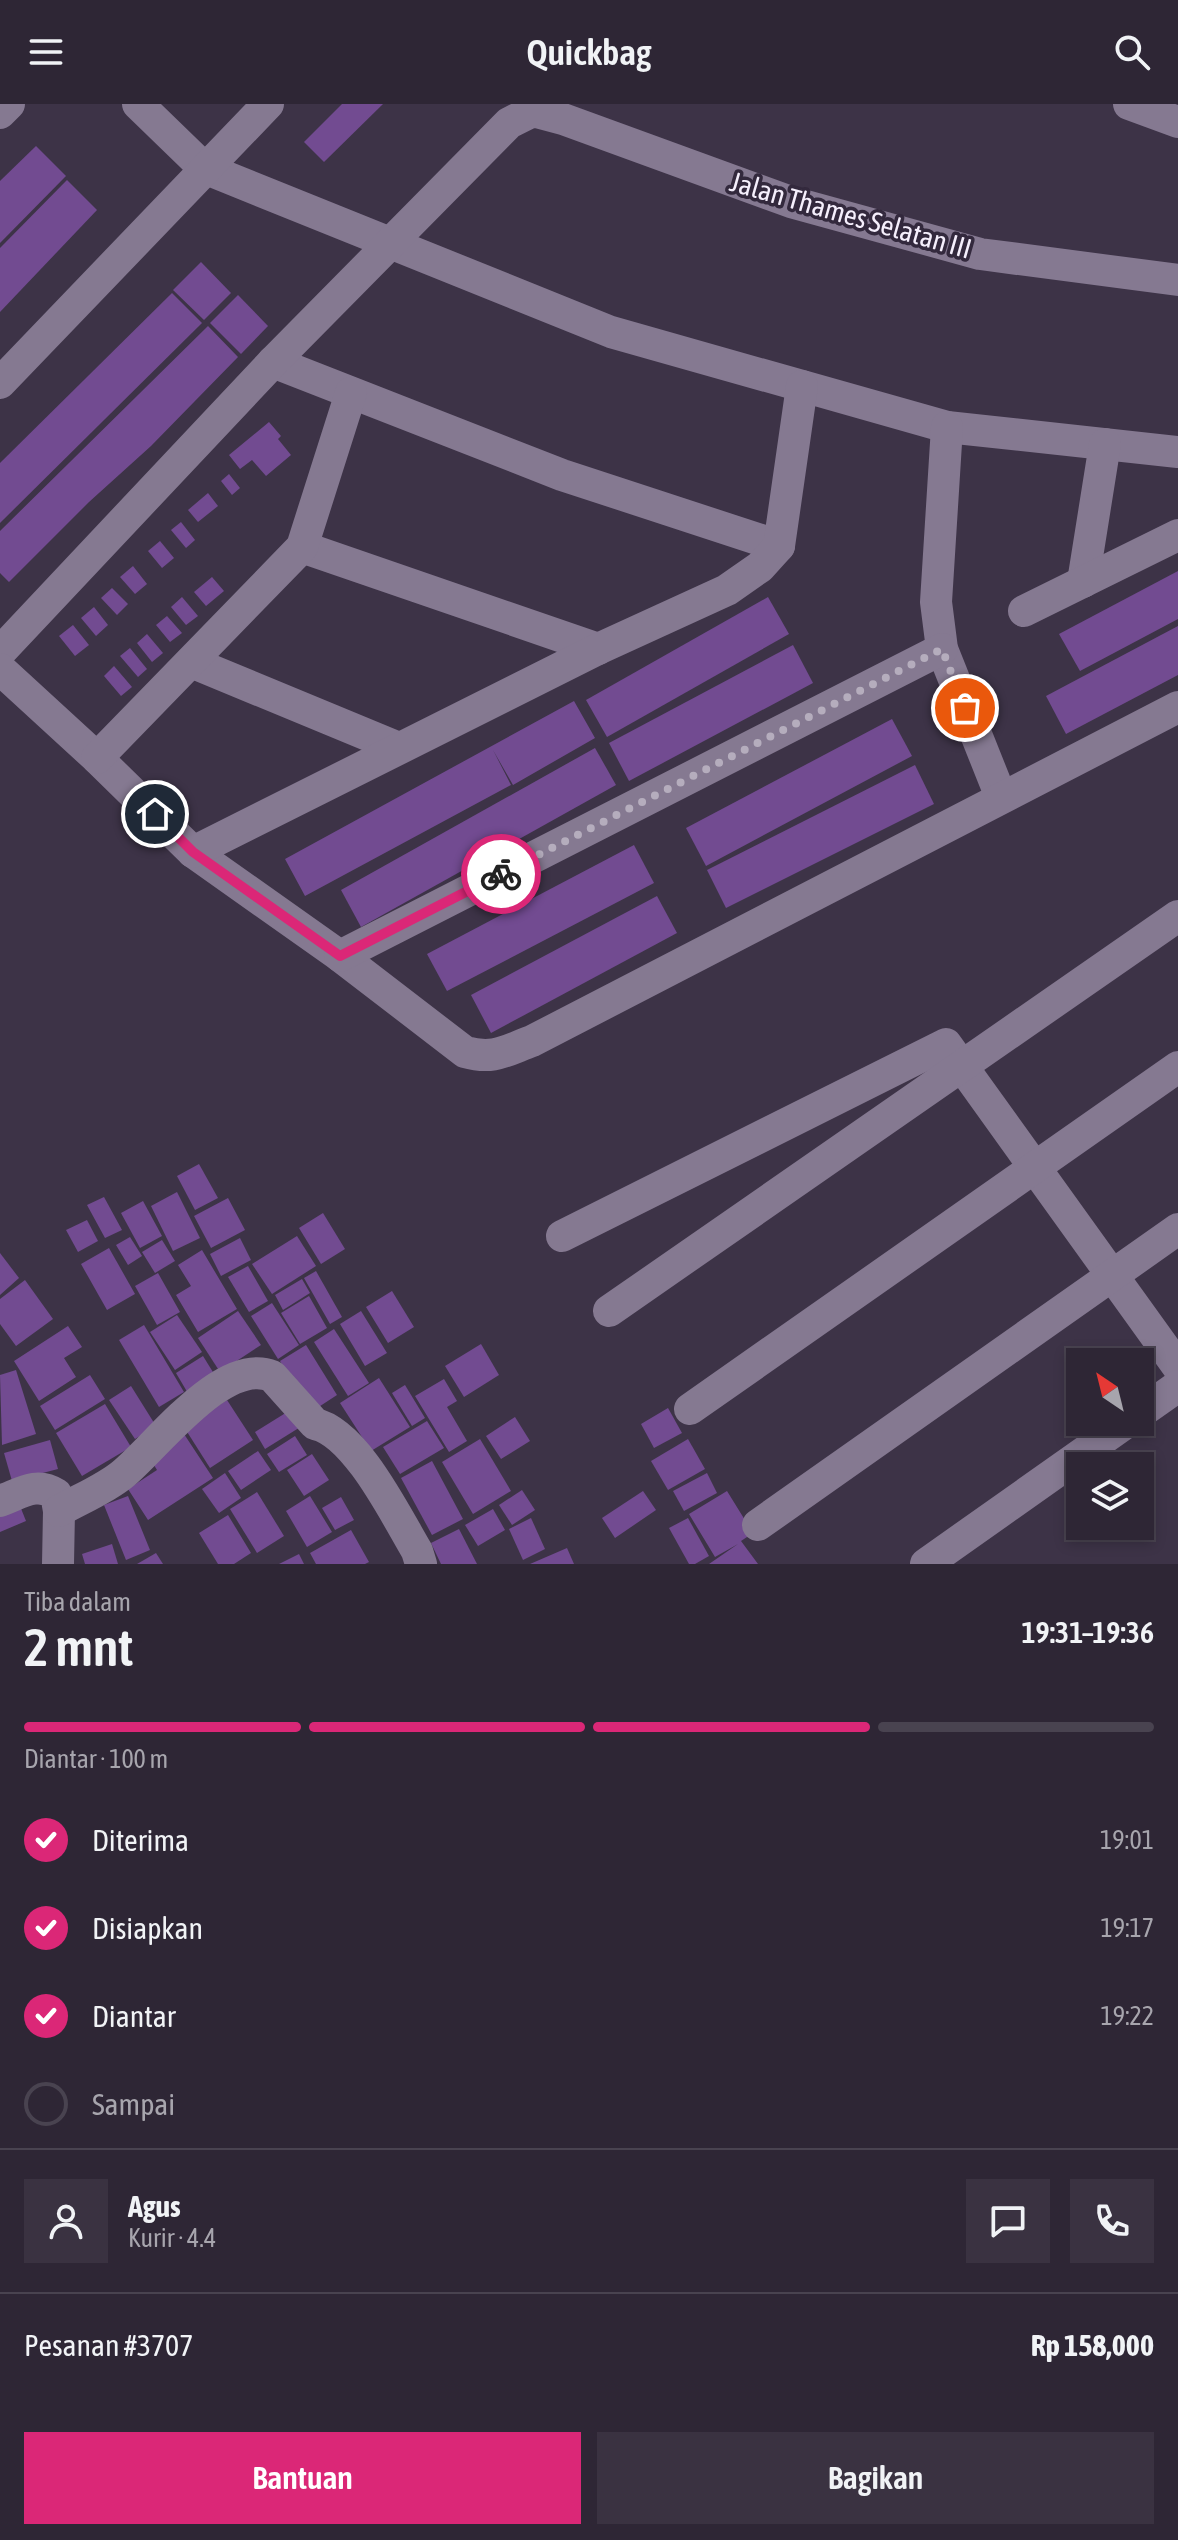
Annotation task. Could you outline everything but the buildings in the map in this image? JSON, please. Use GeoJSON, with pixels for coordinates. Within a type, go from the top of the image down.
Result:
{"type":"FeatureCollection","features":[{"type":"Feature","properties":{"kind":"street"},"geometry":{"type":"LineString","coordinates":[[0,113],[9,104]]}},
{"type":"Feature","properties":{"kind":"street"},"geometry":{"type":"LineString","coordinates":[[138,104],[204,168],[611,332],[947,427],[1178,452]]}},
{"type":"Feature","properties":{"kind":"street"},"geometry":{"type":"LineString","coordinates":[[0,383],[268,104]]}},
{"type":"Feature","properties":{"kind":"street"},"geometry":{"type":"LineString","coordinates":[[1129,104],[1178,122]]}},
{"type":"Feature","properties":{"kind":"street","name":"Jalan Thames Selatan III"},"geometry":{"type":"LineString","coordinates":[[390,243],[509,123],[533,111],[563,119],[791,202],[980,254],[1178,280]]}},
{"type":"Feature","properties":{"kind":"street"},"geometry":{"type":"LineString","coordinates":[[0,652],[273,362],[390,243]]}},
{"type":"Feature","properties":{"kind":"street"},"geometry":{"type":"LineString","coordinates":[[273,362],[562,475],[779,546]]}},
{"type":"Feature","properties":{"kind":"street"},"geometry":{"type":"LineString","coordinates":[[193,852],[598,649],[727,590],[760,567],[779,546],[802,386]]}},
{"type":"Feature","properties":{"kind":"street"},"geometry":{"type":"LineString","coordinates":[[97,758],[302,547],[351,393]]}},
{"type":"Feature","properties":{"kind":"street"},"geometry":{"type":"LineString","coordinates":[[947,427],[936,602],[942,649],[1001,797]]}},
{"type":"Feature","properties":{"kind":"street"},"geometry":{"type":"LineString","coordinates":[[1083,582],[1105,444]]}},
{"type":"Feature","properties":{"kind":"street"},"geometry":{"type":"LineString","coordinates":[[1024,611],[1178,535]]}},
{"type":"Feature","properties":{"kind":"street"},"geometry":{"type":"LineString","coordinates":[[302,547],[598,649]]}},
{"type":"Feature","properties":{"kind":"street"},"geometry":{"type":"LineString","coordinates":[[340,956],[942,649]]}},
{"type":"Feature","properties":{"kind":"street"},"geometry":{"type":"LineString","coordinates":[[191,662],[399,748]]}},
{"type":"Feature","properties":{"kind":"street"},"geometry":{"type":"LineString","coordinates":[[0,669],[193,852],[340,956],[465,1052],[484,1057],[502,1053],[545,1034],[1178,707]]}},
{"type":"Feature","properties":{"kind":"street"},"geometry":{"type":"LineString","coordinates":[[609,1311],[1178,916]]}},
{"type":"Feature","properties":{"kind":"street"},"geometry":{"type":"LineString","coordinates":[[562,1236],[946,1044],[1178,1367]]}},
{"type":"Feature","properties":{"kind":"street"},"geometry":{"type":"LineString","coordinates":[[690,1409],[1178,1067]]}},
{"type":"Feature","properties":{"kind":"street"},"geometry":{"type":"LineString","coordinates":[[758,1525],[1178,1229]]}},
{"type":"Feature","properties":{"kind":"street"},"geometry":{"type":"LineString","coordinates":[[59,1511],[122,1475],[210,1393],[233,1378],[264,1372],[272,1376],[315,1424],[324,1426],[364,1461],[417,1551],[421,1564]]}},
{"type":"Feature","properties":{"kind":"street"},"geometry":{"type":"LineString","coordinates":[[1154,1403],[1178,1386]]}},
{"type":"Feature","properties":{"kind":"street"},"geometry":{"type":"LineString","coordinates":[[926,1564],[1107,1436]]}},
{"type":"Feature","properties":{"kind":"street"},"geometry":{"type":"LineString","coordinates":[[0,1501],[38,1487],[56,1494],[59,1511],[58,1564]]}},
{"type":"Feature","properties":{"kind":"way so far"},"geometry":{"type":"LineString","coordinates":[[501,874],[942,649],[965,708]]}},
{"type":"Feature","properties":{"kind":"route"},"geometry":{"type":"LineString","coordinates":[[155,814],[193,852],[340,956],[501,874]]}}]}
